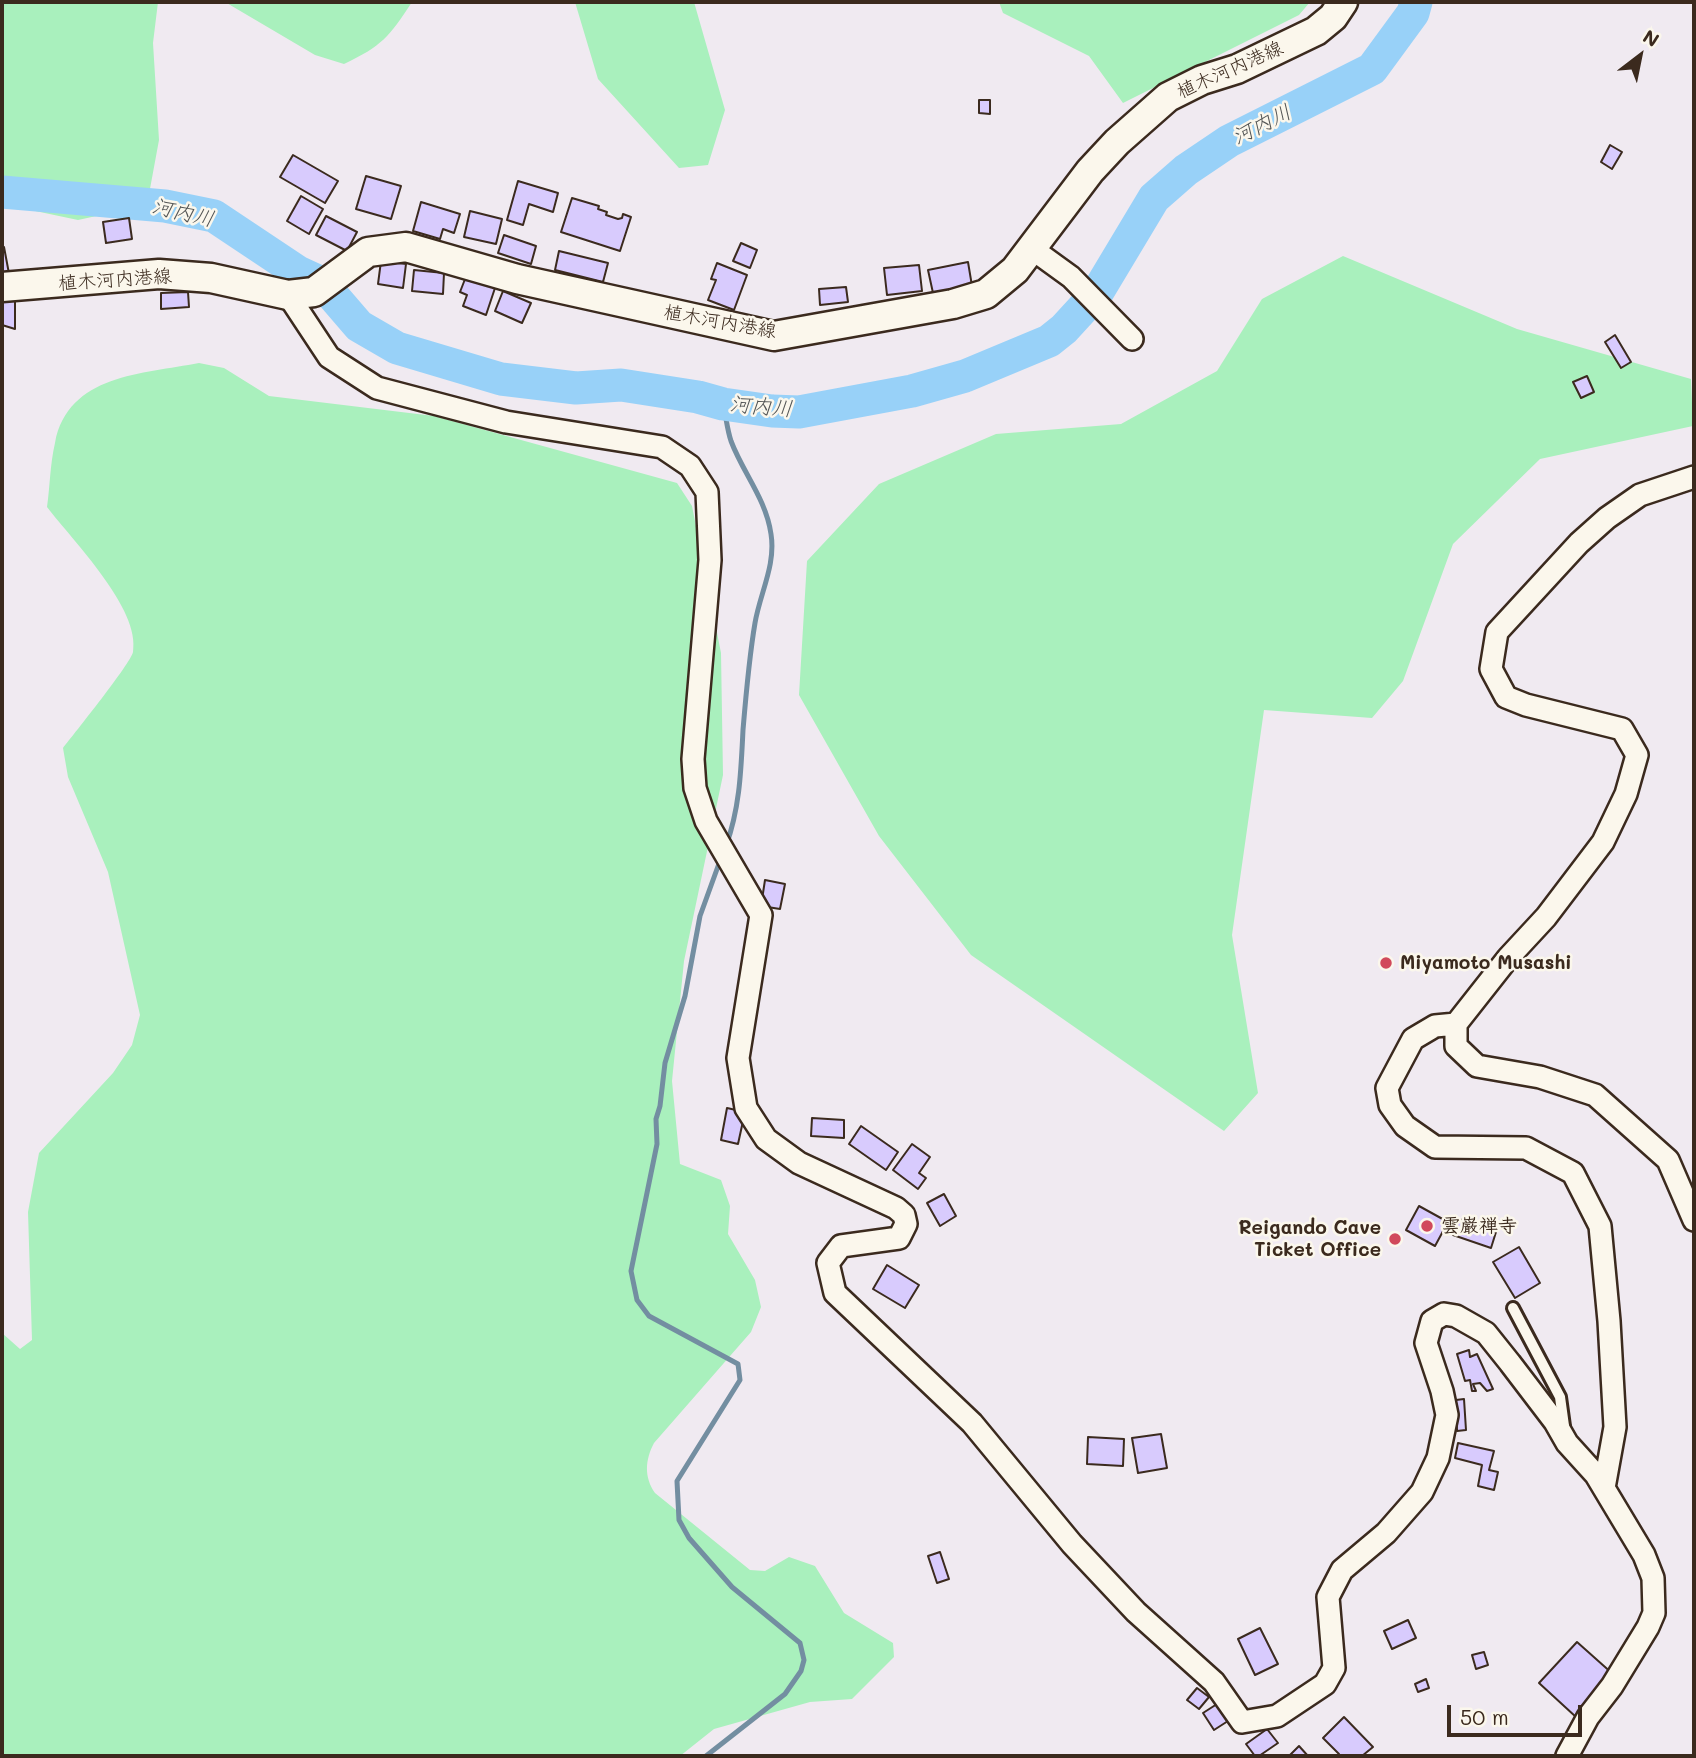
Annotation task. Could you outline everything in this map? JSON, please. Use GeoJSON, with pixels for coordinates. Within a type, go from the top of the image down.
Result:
{"type":"FeatureCollection","features":[{"type":"Feature","properties":{"kind":"main road","name":"植木河内港線"},"geometry":{"type":"LineString","coordinates":[[2,287],[159,274],[211,278],[301,294],[368,252],[406,247],[517,279],[774,336],[953,304],[986,294],[1015,270],[1090,171],[1117,142],[1168,97],[1202,80],[1237,69],[1316,31],[1333,17],[1343,2]]}},
{"type":"Feature","properties":{"kind":"street"},"geometry":{"type":"LineString","coordinates":[[1031,248],[1070,276],[1132,339]]}},
{"type":"Feature","properties":{"kind":"street"},"geometry":{"type":"LineString","coordinates":[[301,294],[329,357],[377,388],[506,422],[662,447],[690,466],[707,492],[710,560],[693,760],[695,788],[706,821],[761,915],[738,1058],[746,1108],[766,1139],[799,1163],[896,1208],[904,1215],[906,1224],[898,1238],[841,1247],[828,1263],[835,1293],[972,1423],[1072,1545],[1136,1612],[1214,1682],[1242,1722],[1278,1716],[1325,1684],[1334,1668],[1328,1597],[1342,1570],[1386,1532],[1422,1492],[1438,1458],[1447,1415],[1426,1343],[1432,1321],[1444,1314],[1456,1316],[1486,1333],[1555,1422],[1567,1443],[1596,1475],[1653,1578],[1654,1612],[1648,1627],[1612,1686],[1588,1717],[1567,1756]]}},
{"type":"Feature","properties":{"kind":"street"},"geometry":{"type":"LineString","coordinates":[[1694,477],[1640,495],[1607,518],[1570,553],[1497,632],[1490,669],[1506,697],[1526,705],[1622,729],[1637,755],[1626,794],[1603,842],[1546,917],[1508,958],[1456,1024],[1456,1046],[1477,1066],[1540,1077],[1595,1095],[1668,1160],[1694,1220]]}},
{"type":"Feature","properties":{"kind":"street"},"geometry":{"type":"LineString","coordinates":[[1456,1024],[1435,1026],[1413,1039],[1387,1088],[1390,1105],[1405,1126],[1436,1147],[1526,1149],[1573,1173],[1600,1226],[1615,1427],[1604,1488]]}},
{"type":"Feature","properties":{"kind":"lane"},"geometry":{"type":"LineString","coordinates":[[1513,1308],[1560,1397],[1567,1443]]}},
{"type":"Feature","properties":{"kind":"green space"},"geometry":{"type":"Polygon","coordinates":[[[2,2],[158,2],[153,43],[159,140],[147,205],[78,220],[2,204],[2,2]]]}},
{"type":"Feature","properties":{"kind":"green space"},"geometry":{"type":"Polygon","coordinates":[[[225,2],[412,2],[384,39],[344,64],[315,55],[225,2]]]}},
{"type":"Feature","properties":{"kind":"green space"},"geometry":{"type":"Polygon","coordinates":[[[575,2],[694,2],[725,110],[708,165],[679,168],[598,79],[575,2]]]}},
{"type":"Feature","properties":{"kind":"green space"},"geometry":{"type":"Polygon","coordinates":[[[999,2],[1310,2],[1299,15],[1123,103],[1089,56],[1003,13],[999,2]]]}},
{"type":"Feature","properties":{"kind":"green space"},"geometry":{"type":"Polygon","coordinates":[[[1343,256],[1517,329],[1691,379],[1693,426],[1540,459],[1453,544],[1403,681],[1372,718],[1264,710],[1232,935],[1258,1093],[1224,1131],[971,955],[879,836],[799,695],[807,561],[879,484],[996,434],[1121,424],[1217,371],[1262,299],[1343,256]]]}},
{"type":"Feature","properties":{"kind":"green space"},"geometry":{"type":"Polygon","coordinates":[[[199,363],[224,368],[269,396],[434,416],[677,483],[692,506],[721,653],[723,775],[684,961],[672,1081],[680,1164],[721,1180],[730,1206],[728,1234],[755,1280],[761,1307],[751,1332],[654,1443],[647,1462],[647,1475],[655,1493],[750,1570],[765,1571],[789,1557],[815,1566],[844,1613],[893,1643],[894,1657],[852,1699],[810,1702],[714,1729],[680,1756],[2,1756],[2,1333],[20,1349],[32,1340],[28,1212],[39,1153],[113,1073],[132,1045],[140,1015],[108,872],[68,777],[63,748],[130,659],[133,652],[133,635],[127,616],[103,576],[47,507],[52,459],[63,420],[75,403],[92,390],[132,375],[199,363]]]}},
{"type":"Feature","properties":{"kind":"building"},"geometry":{"type":"Polygon","coordinates":[[[979,100],[990,100],[990,114],[979,113],[979,100]]]}},
{"type":"Feature","properties":{"kind":"building"},"geometry":{"type":"Polygon","coordinates":[[[1610,145],[1622,152],[1612,169],[1601,162],[1610,145]]]}},
{"type":"Feature","properties":{"kind":"building"},"geometry":{"type":"Polygon","coordinates":[[[293,155],[338,181],[325,203],[280,177],[293,155]]]}},
{"type":"Feature","properties":{"kind":"building"},"geometry":{"type":"Polygon","coordinates":[[[366,176],[401,186],[391,219],[356,209],[366,176]]]}},
{"type":"Feature","properties":{"kind":"building"},"geometry":{"type":"Polygon","coordinates":[[[518,181],[558,193],[553,212],[529,204],[523,225],[507,220],[518,181]]]}},
{"type":"Feature","properties":{"kind":"building"},"geometry":{"type":"Polygon","coordinates":[[[301,196],[323,209],[309,234],[287,221],[301,196]]]}},
{"type":"Feature","properties":{"kind":"building"},"geometry":{"type":"Polygon","coordinates":[[[572,198],[599,206],[598,209],[607,212],[606,215],[618,219],[622,218],[623,214],[631,217],[620,251],[561,232],[572,198]]]}},
{"type":"Feature","properties":{"kind":"building"},"geometry":{"type":"Polygon","coordinates":[[[421,202],[460,214],[454,233],[443,229],[440,239],[413,231],[421,202]]]}},
{"type":"Feature","properties":{"kind":"building"},"geometry":{"type":"Polygon","coordinates":[[[470,211],[502,219],[496,244],[464,237],[470,211]]]}},
{"type":"Feature","properties":{"kind":"building"},"geometry":{"type":"Polygon","coordinates":[[[326,216],[357,232],[347,251],[316,235],[326,216]]]}},
{"type":"Feature","properties":{"kind":"building"},"geometry":{"type":"Polygon","coordinates":[[[129,218],[132,239],[106,243],[103,222],[129,218]]]}},
{"type":"Feature","properties":{"kind":"building"},"geometry":{"type":"Polygon","coordinates":[[[504,235],[536,246],[531,264],[498,253],[504,235]]]}},
{"type":"Feature","properties":{"kind":"building"},"geometry":{"type":"Polygon","coordinates":[[[741,243],[757,250],[750,268],[733,261],[741,243]]]}},
{"type":"Feature","properties":{"kind":"building"},"geometry":{"type":"Polygon","coordinates":[[[4,247],[10,279],[2,278],[4,247]]]}},
{"type":"Feature","properties":{"kind":"building"},"geometry":{"type":"Polygon","coordinates":[[[559,251],[608,263],[603,282],[555,270],[559,251]]]}},
{"type":"Feature","properties":{"kind":"building"},"geometry":{"type":"Polygon","coordinates":[[[381,261],[406,264],[403,288],[378,284],[381,261]]]}},
{"type":"Feature","properties":{"kind":"building"},"geometry":{"type":"Polygon","coordinates":[[[968,262],[972,286],[933,293],[928,270],[968,262]]]}},
{"type":"Feature","properties":{"kind":"building"},"geometry":{"type":"Polygon","coordinates":[[[717,263],[747,275],[734,310],[708,300],[716,280],[711,279],[717,263]]]}},
{"type":"Feature","properties":{"kind":"building"},"geometry":{"type":"Polygon","coordinates":[[[919,265],[922,291],[887,295],[884,268],[919,265]]]}},
{"type":"Feature","properties":{"kind":"building"},"geometry":{"type":"Polygon","coordinates":[[[414,270],[444,273],[443,294],[412,291],[414,270]]]}},
{"type":"Feature","properties":{"kind":"building"},"geometry":{"type":"Polygon","coordinates":[[[467,274],[496,285],[486,315],[463,306],[467,295],[460,292],[467,274]]]}},
{"type":"Feature","properties":{"kind":"building"},"geometry":{"type":"Polygon","coordinates":[[[846,287],[848,302],[820,305],[819,289],[846,287]]]}},
{"type":"Feature","properties":{"kind":"building"},"geometry":{"type":"Polygon","coordinates":[[[503,291],[531,303],[522,323],[495,311],[503,291]]]}},
{"type":"Feature","properties":{"kind":"building"},"geometry":{"type":"Polygon","coordinates":[[[188,292],[189,307],[161,309],[161,293],[188,292]]]}},
{"type":"Feature","properties":{"kind":"building"},"geometry":{"type":"Polygon","coordinates":[[[2,299],[15,299],[15,329],[2,325],[2,299]]]}},
{"type":"Feature","properties":{"kind":"building"},"geometry":{"type":"Polygon","coordinates":[[[1615,335],[1631,362],[1621,368],[1605,342],[1615,335]]]}},
{"type":"Feature","properties":{"kind":"building"},"geometry":{"type":"Polygon","coordinates":[[[1587,376],[1594,392],[1581,398],[1573,382],[1587,376]]]}},
{"type":"Feature","properties":{"kind":"building"},"geometry":{"type":"Polygon","coordinates":[[[765,880],[785,884],[780,909],[761,906],[765,880]]]}},
{"type":"Feature","properties":{"kind":"building"},"geometry":{"type":"Polygon","coordinates":[[[727,1108],[745,1112],[738,1144],[721,1140],[727,1108]]]}},
{"type":"Feature","properties":{"kind":"building"},"geometry":{"type":"Polygon","coordinates":[[[812,1118],[844,1120],[844,1138],[811,1136],[812,1118]]]}},
{"type":"Feature","properties":{"kind":"building"},"geometry":{"type":"Polygon","coordinates":[[[861,1126],[898,1152],[886,1170],[849,1144],[861,1126]]]}},
{"type":"Feature","properties":{"kind":"building"},"geometry":{"type":"Polygon","coordinates":[[[912,1144],[930,1157],[919,1173],[926,1178],[918,1189],[893,1170],[912,1144]]]}},
{"type":"Feature","properties":{"kind":"building"},"geometry":{"type":"Polygon","coordinates":[[[944,1194],[956,1216],[940,1226],[927,1203],[944,1194]]]}},
{"type":"Feature","properties":{"kind":"building","name":"雲巌禅寺"},"geometry":{"type":"Polygon","coordinates":[[[1419,1206],[1448,1222],[1435,1246],[1406,1230],[1419,1206]]]}},
{"type":"Feature","properties":{"kind":"building"},"geometry":{"type":"Polygon","coordinates":[[[1459,1219],[1496,1232],[1491,1248],[1453,1235],[1459,1219]]]}},
{"type":"Feature","properties":{"kind":"building"},"geometry":{"type":"Polygon","coordinates":[[[1519,1247],[1540,1283],[1515,1298],[1493,1262],[1519,1247]]]}},
{"type":"Feature","properties":{"kind":"building"},"geometry":{"type":"Polygon","coordinates":[[[887,1265],[919,1285],[905,1308],[873,1289],[887,1265]]]}},
{"type":"Feature","properties":{"kind":"building"},"geometry":{"type":"Polygon","coordinates":[[[1469,1350],[1470,1357],[1477,1354],[1493,1389],[1487,1391],[1480,1383],[1473,1384],[1476,1391],[1472,1391],[1470,1380],[1465,1381],[1457,1354],[1469,1350]]]}},
{"type":"Feature","properties":{"kind":"building"},"geometry":{"type":"Polygon","coordinates":[[[1464,1399],[1466,1430],[1457,1431],[1456,1400],[1464,1399]]]}},
{"type":"Feature","properties":{"kind":"building"},"geometry":{"type":"Polygon","coordinates":[[[1161,1434],[1167,1468],[1138,1473],[1132,1438],[1161,1434]]]}},
{"type":"Feature","properties":{"kind":"building"},"geometry":{"type":"Polygon","coordinates":[[[1088,1437],[1124,1439],[1123,1466],[1087,1464],[1088,1437]]]}},
{"type":"Feature","properties":{"kind":"building"},"geometry":{"type":"Polygon","coordinates":[[[1458,1443],[1494,1451],[1489,1470],[1498,1472],[1494,1490],[1478,1486],[1482,1465],[1455,1458],[1458,1443]]]}},
{"type":"Feature","properties":{"kind":"building"},"geometry":{"type":"Polygon","coordinates":[[[940,1552],[949,1579],[937,1583],[928,1556],[940,1552]]]}},
{"type":"Feature","properties":{"kind":"building"},"geometry":{"type":"Polygon","coordinates":[[[1408,1620],[1416,1638],[1392,1649],[1384,1631],[1408,1620]]]}},
{"type":"Feature","properties":{"kind":"building"},"geometry":{"type":"Polygon","coordinates":[[[1260,1628],[1278,1664],[1255,1675],[1238,1639],[1260,1628]]]}},
{"type":"Feature","properties":{"kind":"building"},"geometry":{"type":"Polygon","coordinates":[[[1577,1642],[1614,1675],[1576,1717],[1539,1683],[1577,1642]]]}},
{"type":"Feature","properties":{"kind":"building"},"geometry":{"type":"Polygon","coordinates":[[[1484,1652],[1488,1665],[1476,1669],[1472,1655],[1484,1652]]]}},
{"type":"Feature","properties":{"kind":"building"},"geometry":{"type":"Polygon","coordinates":[[[1426,1679],[1429,1688],[1418,1692],[1415,1684],[1426,1679]]]}},
{"type":"Feature","properties":{"kind":"building"},"geometry":{"type":"Polygon","coordinates":[[[1197,1688],[1209,1697],[1199,1709],[1187,1700],[1197,1688]]]}},
{"type":"Feature","properties":{"kind":"building"},"geometry":{"type":"Polygon","coordinates":[[[1217,1704],[1228,1721],[1214,1730],[1203,1713],[1217,1704]]]}},
{"type":"Feature","properties":{"kind":"building"},"geometry":{"type":"Polygon","coordinates":[[[1344,1717],[1373,1747],[1362,1756],[1337,1756],[1339,1754],[1323,1738],[1344,1717]]]}},
{"type":"Feature","properties":{"kind":"building"},"geometry":{"type":"Polygon","coordinates":[[[1267,1729],[1278,1743],[1255,1756],[1246,1744],[1267,1729]]]}},
{"type":"Feature","properties":{"kind":"building"},"geometry":{"type":"Polygon","coordinates":[[[1299,1746],[1308,1756],[1289,1756],[1299,1746]]]}},
{"type":"Feature","properties":{"kind":"waterway","name":"河内川"},"geometry":{"type":"LineString","coordinates":[[2,192],[165,206],[214,216],[298,272],[322,283],[359,326],[397,348],[501,379],[576,388],[621,385],[698,397],[723,404],[799,412],[912,391],[965,376],[1049,341],[1064,329],[1097,293],[1154,198],[1186,170],[1229,141],[1372,69],[1413,13],[1416,2]]}},
{"type":"Feature","properties":{"kind":"waterway"},"geometry":{"type":"LineString","coordinates":[[723,404],[731,441],[764,509],[772,545],[753,636],[739,788],[726,846]]}},
{"type":"Feature","properties":{"kind":"waterway"},"geometry":{"type":"LineString","coordinates":[[706,1756],[785,1694],[801,1671],[804,1660],[800,1643],[732,1587],[689,1538],[679,1520],[677,1481],[740,1380],[738,1364],[649,1316],[637,1300],[631,1271],[657,1144],[656,1119],[665,1063],[685,996],[700,916],[721,858]]}},
{"type":"Feature","properties":{"kind":"place","name":"Miyamoto Musashi"},"geometry":{"type":"Point","coordinates":[1386,963]}},
{"type":"Feature","properties":{"kind":"place","name":"雲巌禅寺"},"geometry":{"type":"Point","coordinates":[1427,1226]}},
{"type":"Feature","properties":{"kind":"place","name":"Reigando Cave Ticket Office"},"geometry":{"type":"Point","coordinates":[1395,1239]}}]}
